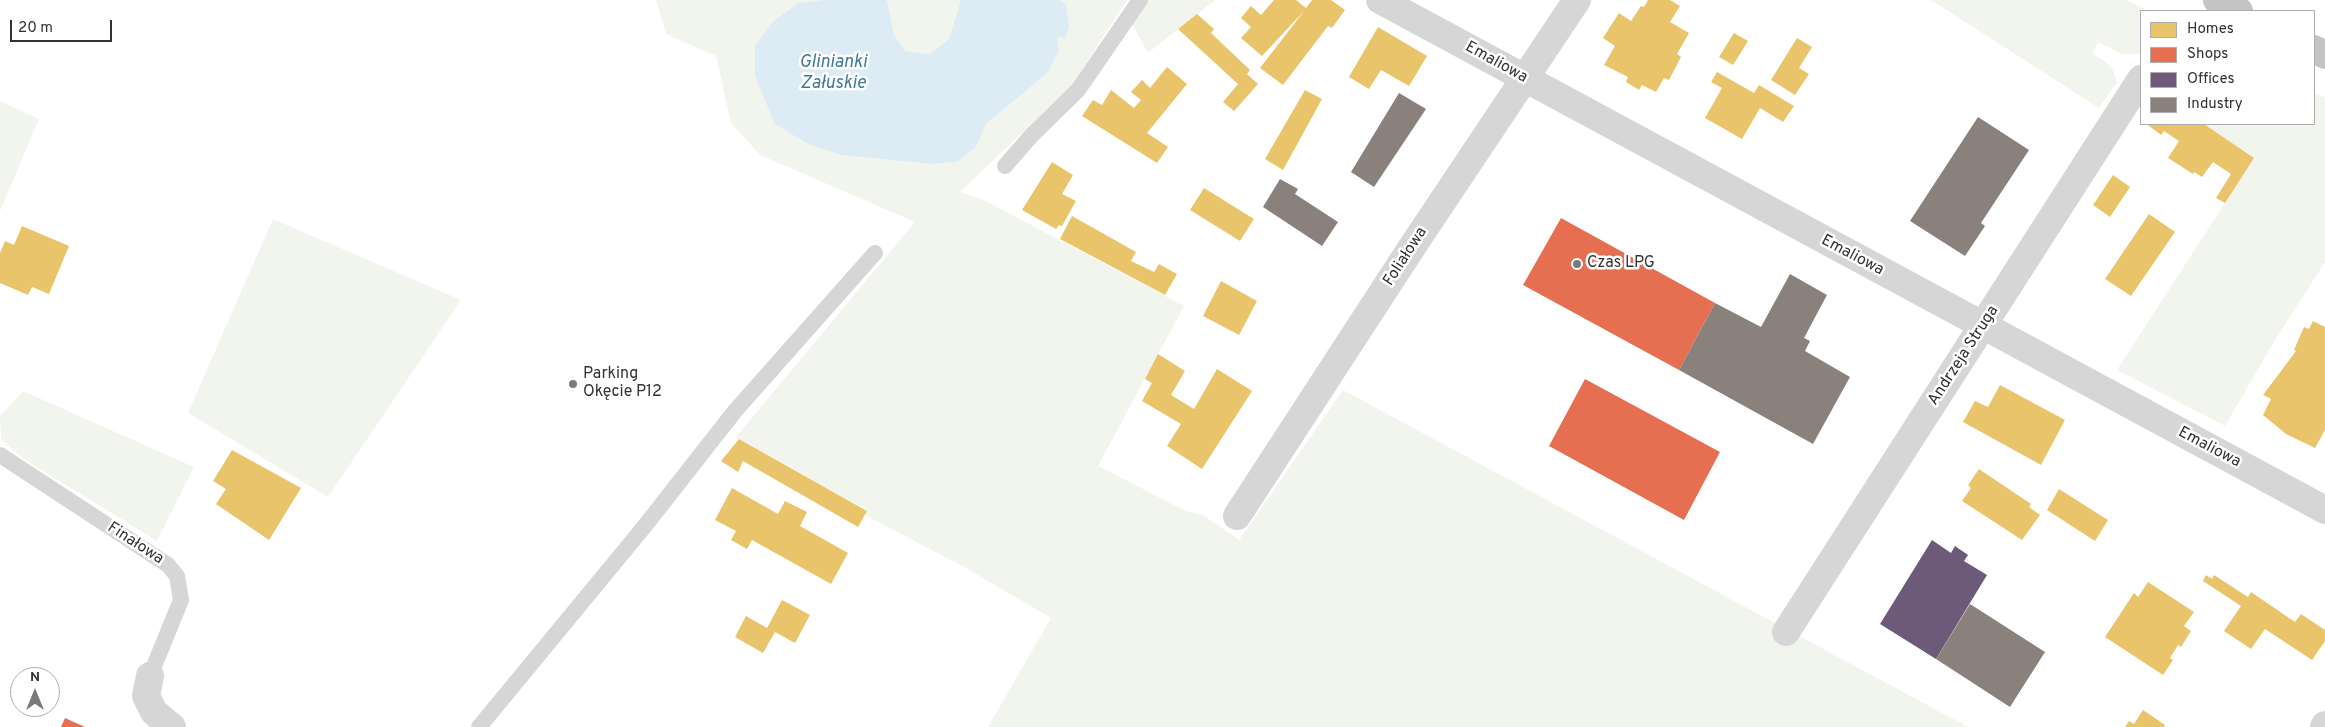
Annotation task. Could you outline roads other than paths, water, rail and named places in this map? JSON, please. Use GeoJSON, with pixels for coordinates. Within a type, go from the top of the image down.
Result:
{"type":"FeatureCollection","features":[{"type":"Feature","properties":{"kind":"highway"},"geometry":{"type":"LineString","coordinates":[[2217,0],[2237,10]]}},
{"type":"Feature","properties":{"kind":"street","name":"Emaliowa"},"geometry":{"type":"LineString","coordinates":[[1380,0],[2325,510]]}},
{"type":"Feature","properties":{"kind":"street","name":"Foliałowa"},"geometry":{"type":"LineString","coordinates":[[1238,516],[1577,0]]}},
{"type":"Feature","properties":{"kind":"street","name":"Andrzeja Struga"},"geometry":{"type":"LineString","coordinates":[[1786,632],[2140,81]]}},
{"type":"Feature","properties":{"kind":"street","name":"Finałowa"},"geometry":{"type":"LineString","coordinates":[[150,676],[146,696],[154,712],[172,727]]}},
{"type":"Feature","properties":{"kind":"lane"},"geometry":{"type":"LineString","coordinates":[[1006,166],[1031,136],[1078,90],[1140,0]]}},
{"type":"Feature","properties":{"kind":"lane"},"geometry":{"type":"LineString","coordinates":[[479,727],[644,527],[735,411],[875,253]]}},
{"type":"Feature","properties":{"kind":"lane","name":"Finałowa"},"geometry":{"type":"LineString","coordinates":[[0,455],[168,565],[177,576],[181,600],[150,676]]}},
{"type":"Feature","properties":{"kind":"water","name":"Glinianki Załuskie"},"geometry":{"type":"Polygon","coordinates":[[[823,0],[887,0],[894,35],[905,51],[930,54],[949,39],[961,0],[1060,0],[1066,5],[1069,27],[1065,38],[1057,37],[1059,50],[1048,72],[986,124],[976,147],[957,162],[932,164],[841,155],[810,145],[775,124],[755,76],[755,46],[773,22],[798,3],[823,0]]]}},
{"type":"Feature","properties":{"kind":"place","name":"Czas LPG"},"geometry":{"type":"Point","coordinates":[1577,264]}},
{"type":"Feature","properties":{"kind":"place","name":"Parking Okęcie P12"},"geometry":{"type":"Point","coordinates":[573,384]}}]}
